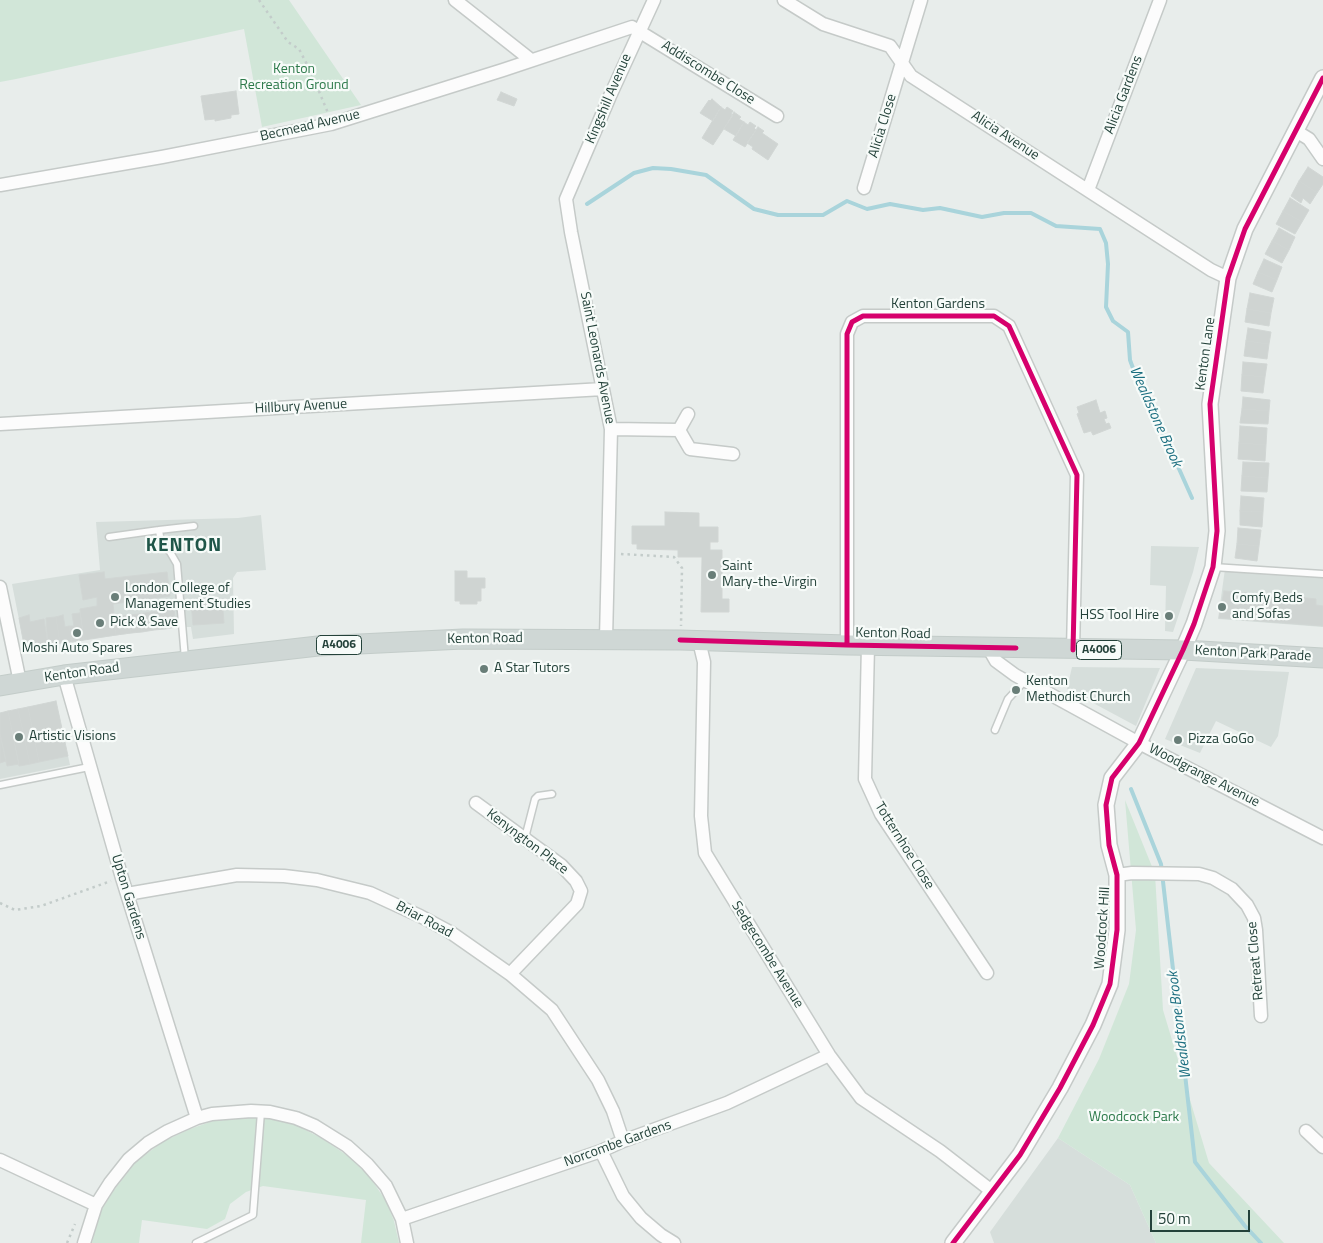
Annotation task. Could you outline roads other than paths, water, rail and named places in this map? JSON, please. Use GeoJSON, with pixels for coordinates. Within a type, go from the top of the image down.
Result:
{"type":"FeatureCollection","features":[{"type":"Feature","properties":{"kind":"main road","name":"Kenton Road"},"geometry":{"type":"LineString","coordinates":[[0,686],[64,675],[185,660],[337,645],[463,639],[680,640],[1073,650],[1183,650]]}},
{"type":"Feature","properties":{"kind":"main road","name":"Kenton Park Parade"},"geometry":{"type":"LineString","coordinates":[[1183,650],[1323,658]]}},
{"type":"Feature","properties":{"kind":"street"},"geometry":{"type":"LineString","coordinates":[[455,0],[531,60]]}},
{"type":"Feature","properties":{"kind":"street","name":"Kingshill Avenue"},"geometry":{"type":"LineString","coordinates":[[566,199],[639,30],[654,0]]}},
{"type":"Feature","properties":{"kind":"street","name":"Alicia Avenue"},"geometry":{"type":"LineString","coordinates":[[784,0],[823,24],[890,46],[911,76],[1210,270],[1228,278]]}},
{"type":"Feature","properties":{"kind":"street","name":"Alicia Close"},"geometry":{"type":"LineString","coordinates":[[864,188],[921,0]]}},
{"type":"Feature","properties":{"kind":"street","name":"Alicia Gardens"},"geometry":{"type":"LineString","coordinates":[[1088,190],[1160,0]]}},
{"type":"Feature","properties":{"kind":"street","name":"Becmead Avenue"},"geometry":{"type":"LineString","coordinates":[[0,185],[162,157],[331,124],[632,27],[639,30]]}},
{"type":"Feature","properties":{"kind":"street","name":"Addiscombe Close"},"geometry":{"type":"LineString","coordinates":[[639,30],[777,116]]}},
{"type":"Feature","properties":{"kind":"street","name":"Kenton Lane"},"geometry":{"type":"LineString","coordinates":[[1183,650],[1194,624],[1213,567],[1217,531],[1210,404],[1228,278],[1246,229],[1323,78]]}},
{"type":"Feature","properties":{"kind":"street"},"geometry":{"type":"LineString","coordinates":[[1296,131],[1309,139],[1323,159]]}},
{"type":"Feature","properties":{"kind":"street","name":"Saint Leonards Avenue"},"geometry":{"type":"LineString","coordinates":[[566,199],[611,429],[606,639]]}},
{"type":"Feature","properties":{"kind":"street","name":"Kenton Gardens"},"geometry":{"type":"LineString","coordinates":[[847,645],[846,334],[852,322],[863,316],[994,316],[1010,326],[1077,475],[1073,650]]}},
{"type":"Feature","properties":{"kind":"street","name":"Hillbury Avenue"},"geometry":{"type":"LineString","coordinates":[[0,424],[603,389]]}},
{"type":"Feature","properties":{"kind":"street"},"geometry":{"type":"LineString","coordinates":[[679,430],[688,414]]}},
{"type":"Feature","properties":{"kind":"street"},"geometry":{"type":"LineString","coordinates":[[611,429],[679,430]]}},
{"type":"Feature","properties":{"kind":"street"},"geometry":{"type":"LineString","coordinates":[[679,430],[690,449],[733,454]]}},
{"type":"Feature","properties":{"kind":"street"},"geometry":{"type":"LineString","coordinates":[[0,587],[20,682]]}},
{"type":"Feature","properties":{"kind":"street","name":"Sedgecombe Avenue"},"geometry":{"type":"LineString","coordinates":[[700,641],[704,662],[701,816],[705,853],[829,1054],[861,1098],[940,1151],[993,1192]]}},
{"type":"Feature","properties":{"kind":"street","name":"Totternhoe Close"},"geometry":{"type":"LineString","coordinates":[[868,645],[866,779],[882,814],[987,973]]}},
{"type":"Feature","properties":{"kind":"street","name":"Woodgrange Avenue"},"geometry":{"type":"LineString","coordinates":[[988,647],[996,661],[1024,680],[1139,743],[1323,838]]}},
{"type":"Feature","properties":{"kind":"street","name":"Woodcock Hill"},"geometry":{"type":"LineString","coordinates":[[953,1243],[1020,1155],[1052,1101],[1101,1007],[1110,984],[1116,939],[1117,875],[1109,845],[1106,805],[1112,778],[1139,743],[1183,650]]}},
{"type":"Feature","properties":{"kind":"street","name":"Upton Gardens"},"geometry":{"type":"LineString","coordinates":[[64,675],[122,878],[197,1118]]}},
{"type":"Feature","properties":{"kind":"street","name":"Kenyngton Place"},"geometry":{"type":"LineString","coordinates":[[476,803],[561,865],[576,881],[582,891],[577,904],[510,974]]}},
{"type":"Feature","properties":{"kind":"street","name":"Retreat Close"},"geometry":{"type":"LineString","coordinates":[[1117,875],[1132,873],[1199,874],[1213,878],[1232,889],[1247,905],[1254,918],[1261,1016]]}},
{"type":"Feature","properties":{"kind":"street","name":"Briar Road"},"geometry":{"type":"LineString","coordinates":[[127,894],[237,874],[284,876],[317,880],[370,893],[420,916],[450,932],[510,974],[552,1010],[598,1080],[613,1112],[623,1142]]}},
{"type":"Feature","properties":{"kind":"street","name":"Norcombe Gardens"},"geometry":{"type":"LineString","coordinates":[[402,1219],[601,1151],[727,1103],[829,1054]]}},
{"type":"Feature","properties":{"kind":"street"},"geometry":{"type":"LineString","coordinates":[[84,1243],[96,1205],[110,1182],[128,1160],[148,1143],[168,1131],[197,1118],[233,1112],[261,1112],[296,1118],[315,1126],[348,1146],[386,1186],[402,1219],[407,1243]]}},
{"type":"Feature","properties":{"kind":"street"},"geometry":{"type":"LineString","coordinates":[[1306,1130],[1323,1147]]}},
{"type":"Feature","properties":{"kind":"street"},"geometry":{"type":"LineString","coordinates":[[601,1151],[623,1196],[641,1218],[674,1243]]}},
{"type":"Feature","properties":{"kind":"street"},"geometry":{"type":"LineString","coordinates":[[0,1160],[96,1205]]}},
{"type":"Feature","properties":{"kind":"lane"},"geometry":{"type":"LineString","coordinates":[[109,537],[194,526]]}},
{"type":"Feature","properties":{"kind":"lane"},"geometry":{"type":"LineString","coordinates":[[159,530],[161,543],[170,552],[177,564],[185,660]]}},
{"type":"Feature","properties":{"kind":"lane"},"geometry":{"type":"LineString","coordinates":[[1213,567],[1323,574]]}},
{"type":"Feature","properties":{"kind":"lane"},"geometry":{"type":"LineString","coordinates":[[995,730],[1008,698],[1024,680]]}},
{"type":"Feature","properties":{"kind":"lane"},"geometry":{"type":"LineString","coordinates":[[0,785],[89,767]]}},
{"type":"Feature","properties":{"kind":"lane"},"geometry":{"type":"LineString","coordinates":[[526,838],[534,802],[538,796],[552,794]]}},
{"type":"Feature","properties":{"kind":"lane"},"geometry":{"type":"LineString","coordinates":[[196,1243],[252,1215],[261,1112]]}},
{"type":"Feature","properties":{"kind":"waterway","name":"Wealdstone Brook"},"geometry":{"type":"LineString","coordinates":[[587,204],[634,173],[653,168],[706,175],[754,209],[778,215],[823,215],[847,201],[867,209],[890,204],[923,210],[940,208],[982,217],[1004,213],[1031,213],[1056,226],[1100,229],[1106,243],[1108,264],[1106,307],[1113,321],[1128,332],[1130,360],[1145,401],[1159,424],[1192,498]]}},
{"type":"Feature","properties":{"kind":"waterway","name":"Wealdstone Brook"},"geometry":{"type":"LineString","coordinates":[[1131,789],[1161,864],[1195,1162],[1245,1226],[1261,1243]]}},
{"type":"Feature","properties":{"kind":"place","name":"Saint Mary-the-Virgin"},"geometry":{"type":"Point","coordinates":[712,575]}},
{"type":"Feature","properties":{"kind":"place","name":"London College of Management Studies"},"geometry":{"type":"Point","coordinates":[115,597]}},
{"type":"Feature","properties":{"kind":"place","name":"Comfy Beds and Sofas"},"geometry":{"type":"Point","coordinates":[1222,607]}},
{"type":"Feature","properties":{"kind":"place","name":"HSS Tool Hire"},"geometry":{"type":"Point","coordinates":[1169,616]}},
{"type":"Feature","properties":{"kind":"place","name":"Pick & Save"},"geometry":{"type":"Point","coordinates":[100,623]}},
{"type":"Feature","properties":{"kind":"place","name":"Moshi Auto Spares"},"geometry":{"type":"Point","coordinates":[77,633]}},
{"type":"Feature","properties":{"kind":"place","name":"A Star Tutors"},"geometry":{"type":"Point","coordinates":[484,669]}},
{"type":"Feature","properties":{"kind":"place","name":"Kenton Methodist Church"},"geometry":{"type":"Point","coordinates":[1016,690]}},
{"type":"Feature","properties":{"kind":"place","name":"Artistic Visions"},"geometry":{"type":"Point","coordinates":[19,737]}},
{"type":"Feature","properties":{"kind":"place","name":"Pizza GoGo"},"geometry":{"type":"Point","coordinates":[1178,740]}},
{"type":"Feature","properties":{"kind":"district","name":"KENTON"},"geometry":{"type":"Point","coordinates":[184,546]}},
{"type":"Feature","properties":{"kind":"park label","name":"Kenton Recreation Ground"},"geometry":{"type":"Point","coordinates":[294,78]}},
{"type":"Feature","properties":{"kind":"park label","name":"Woodcock Park"},"geometry":{"type":"Point","coordinates":[1134,1118]}}]}
